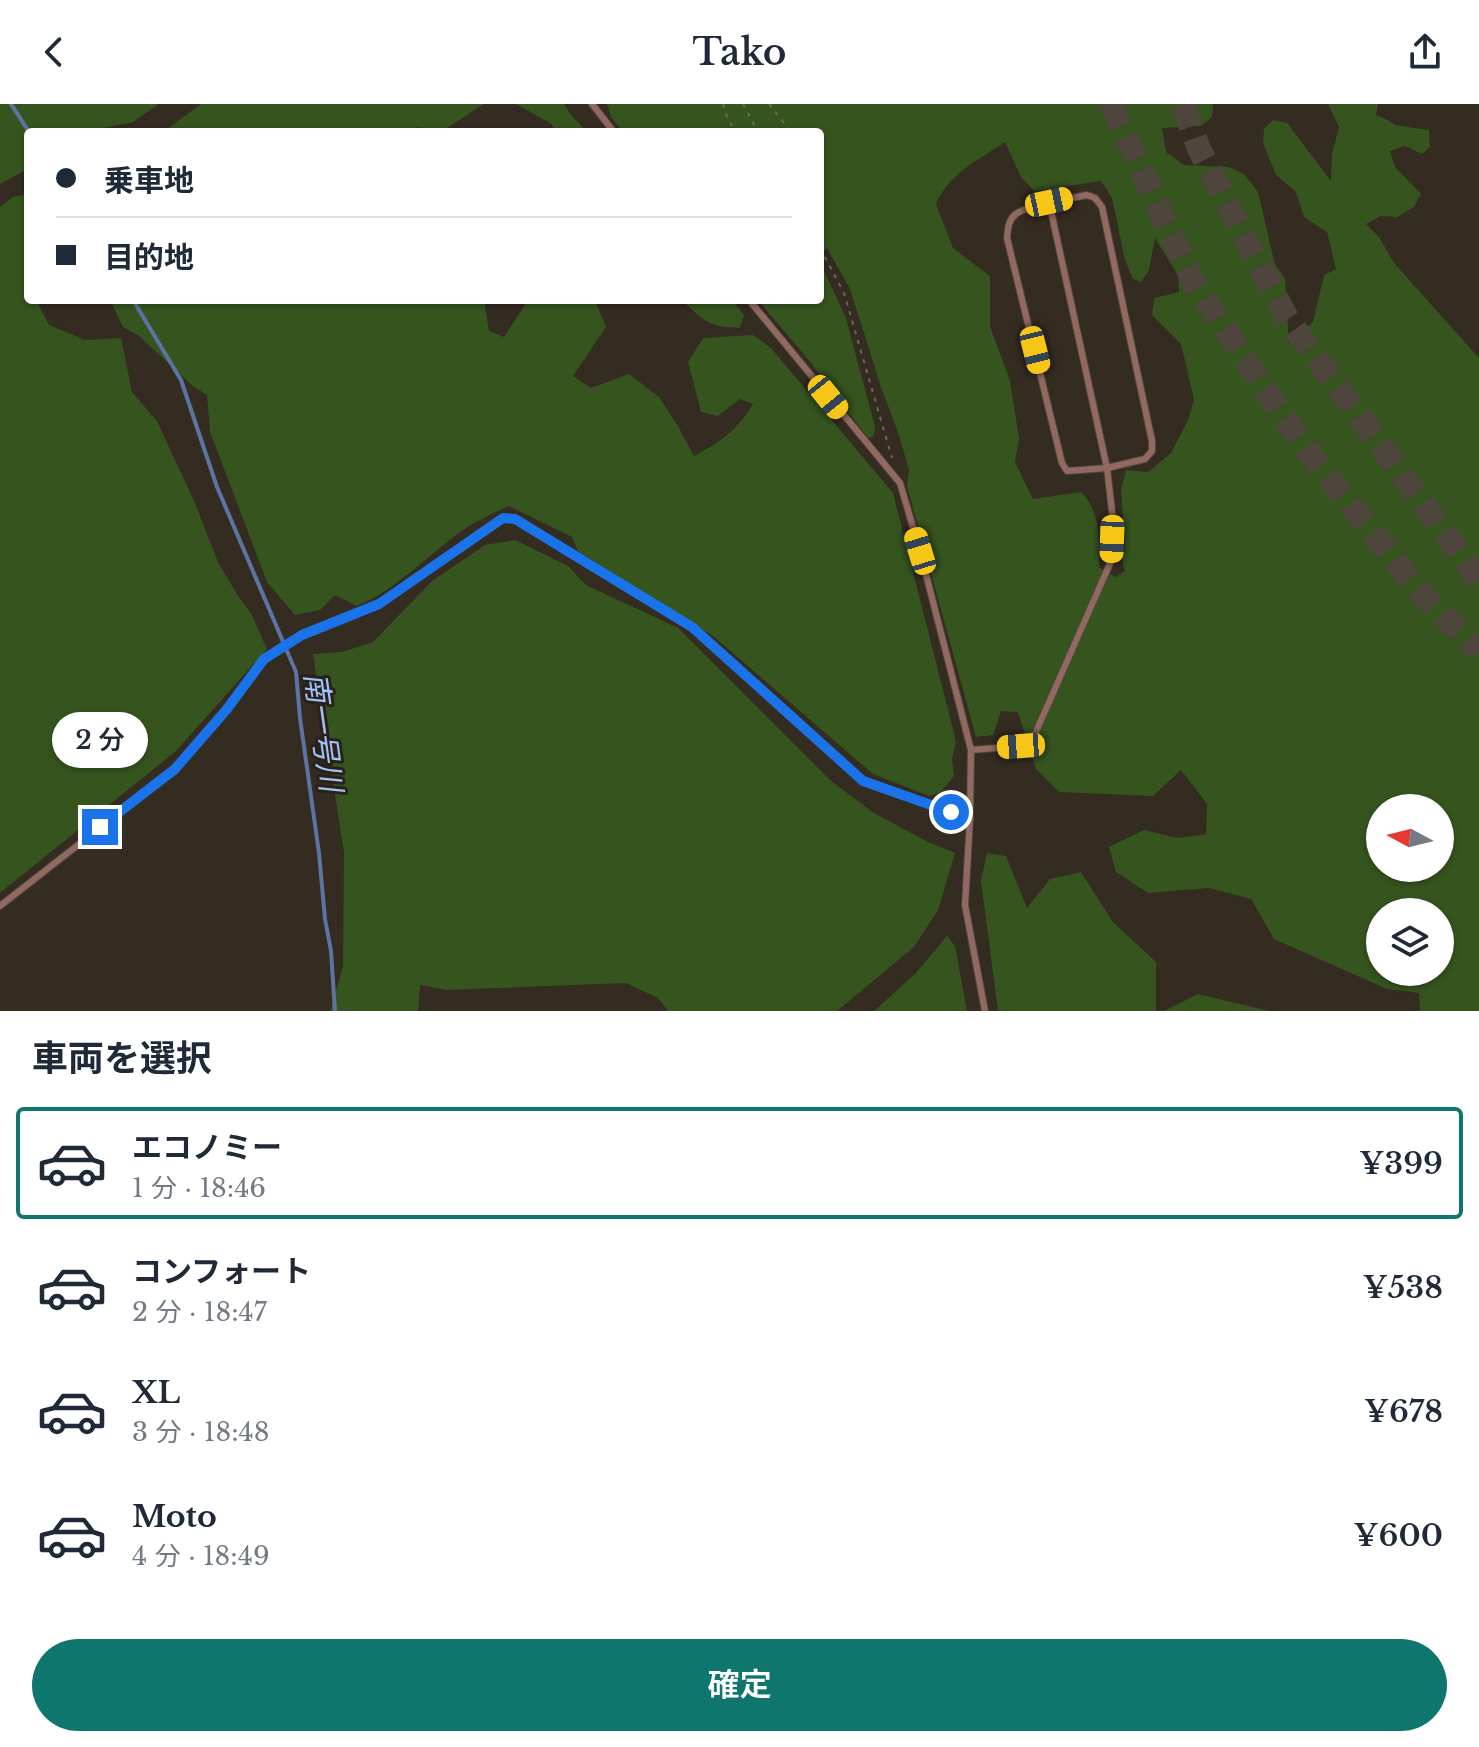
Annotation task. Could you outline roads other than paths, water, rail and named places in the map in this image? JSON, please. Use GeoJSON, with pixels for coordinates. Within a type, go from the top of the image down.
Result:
{"type":"FeatureCollection","features":[{"type":"Feature","properties":{"kind":"lane"},"geometry":{"type":"LineString","coordinates":[[592,104],[611,128]]}},
{"type":"Feature","properties":{"kind":"lane"},"geometry":{"type":"LineString","coordinates":[[1087,195],[1095,198],[1102,207],[1152,441],[1152,451],[1145,459],[1107,468],[1067,471],[1062,463],[1007,238],[1009,223],[1017,212],[1049,202],[1087,195]]}},
{"type":"Feature","properties":{"kind":"lane"},"geometry":{"type":"LineString","coordinates":[[971,750],[1021,746],[1035,734],[1112,559],[1113,520],[1107,468],[1049,202]]}},
{"type":"Feature","properties":{"kind":"lane"},"geometry":{"type":"LineString","coordinates":[[752,304],[900,483],[971,750],[965,905],[985,1011]]}},
{"type":"Feature","properties":{"kind":"lane"},"geometry":{"type":"LineString","coordinates":[[0,906],[175,769],[227,709],[264,659],[302,635],[379,604],[503,518],[515,519],[692,627],[863,781],[970,818]]}},
{"type":"Feature","properties":{"kind":"waterway","name":"南一号川"},"geometry":{"type":"LineString","coordinates":[[11,104],[26,128]]}},
{"type":"Feature","properties":{"kind":"waterway","name":"南一号川"},"geometry":{"type":"LineString","coordinates":[[135,304],[181,380],[217,487],[296,672],[331,951],[335,1011]]}},
{"type":"Feature","properties":{"kind":"tunnel"},"geometry":{"type":"LineString","coordinates":[[1111,104],[1193,281],[1301,442],[1416,588],[1479,651]]}},
{"type":"Feature","properties":{"kind":"tunnel"},"geometry":{"type":"LineString","coordinates":[[1183,104],[1199,149],[1287,318],[1479,580]]}}]}
